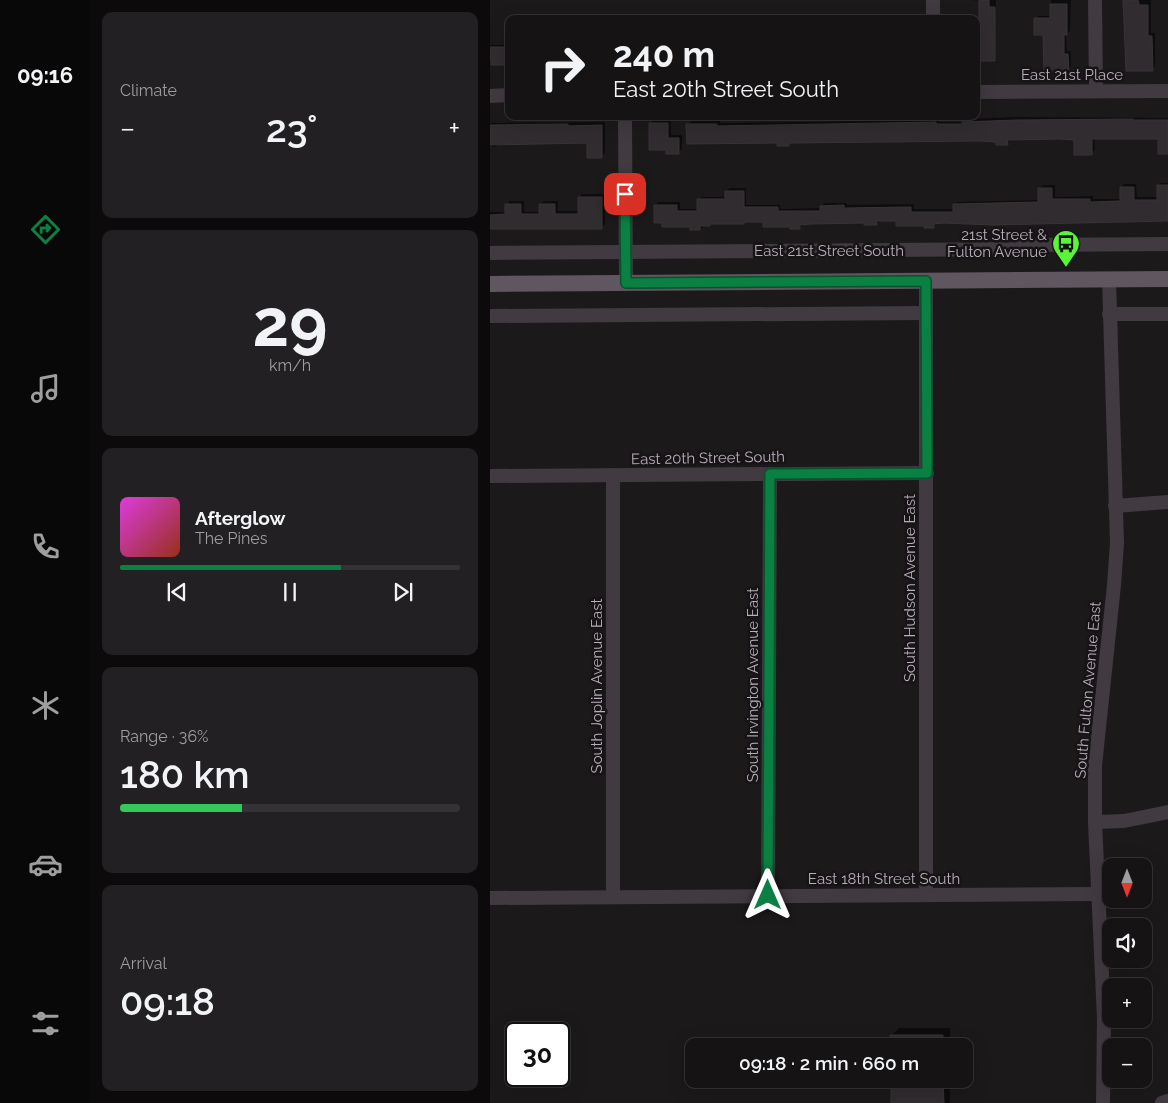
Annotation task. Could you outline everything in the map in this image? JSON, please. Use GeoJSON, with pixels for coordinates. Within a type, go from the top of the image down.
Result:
{"type":"FeatureCollection","features":[{"type":"Feature","properties":{"kind":"main road","name":"East 21st Street South"},"geometry":{"type":"LineString","coordinates":[[490,284],[1168,279]]}},
{"type":"Feature","properties":{"kind":"street"},"geometry":{"type":"LineString","coordinates":[[933,0],[933,15]]}},
{"type":"Feature","properties":{"kind":"street"},"geometry":{"type":"LineString","coordinates":[[1095,0],[1096,91]]}},
{"type":"Feature","properties":{"kind":"street","name":"East 21st Place"},"geometry":{"type":"LineString","coordinates":[[980,92],[1168,91]]}},
{"type":"Feature","properties":{"kind":"street"},"geometry":{"type":"LineString","coordinates":[[490,96],[505,95]]}},
{"type":"Feature","properties":{"kind":"street"},"geometry":{"type":"LineString","coordinates":[[625,120],[626,283]]}},
{"type":"Feature","properties":{"kind":"street","name":"East 21st Street South"},"geometry":{"type":"LineString","coordinates":[[490,253],[1014,249],[1033,245],[1168,244]]}},
{"type":"Feature","properties":{"kind":"street","name":"South Fulton Avenue East"},"geometry":{"type":"LineString","coordinates":[[1103,1103],[1104,1018],[1095,822],[1095,766],[1117,543],[1109,279]]}},
{"type":"Feature","properties":{"kind":"street","name":"South Hudson Avenue East"},"geometry":{"type":"LineString","coordinates":[[926,281],[926,895]]}},
{"type":"Feature","properties":{"kind":"street"},"geometry":{"type":"LineString","coordinates":[[490,316],[926,313]]}},
{"type":"Feature","properties":{"kind":"street"},"geometry":{"type":"LineString","coordinates":[[1109,314],[1168,314]]}},
{"type":"Feature","properties":{"kind":"street","name":"East 20th Street South"},"geometry":{"type":"LineString","coordinates":[[490,476],[927,473]]}},
{"type":"Feature","properties":{"kind":"street","name":"South Irvington Avenue East"},"geometry":{"type":"LineString","coordinates":[[768,895],[770,474]]}},
{"type":"Feature","properties":{"kind":"street","name":"South Joplin Avenue East"},"geometry":{"type":"LineString","coordinates":[[613,475],[613,898]]}},
{"type":"Feature","properties":{"kind":"street"},"geometry":{"type":"LineString","coordinates":[[1115,506],[1168,502]]}},
{"type":"Feature","properties":{"kind":"street"},"geometry":{"type":"LineString","coordinates":[[1095,822],[1124,821],[1168,812]]}},
{"type":"Feature","properties":{"kind":"street","name":"East 18th Street South"},"geometry":{"type":"LineString","coordinates":[[490,898],[1098,894]]}},
{"type":"Feature","properties":{"kind":"street"},"geometry":{"type":"LineString","coordinates":[[1162,1103],[1168,1101]]}},
{"type":"Feature","properties":{"kind":"building"},"geometry":{"type":"Polygon","coordinates":[[[979,0],[989,0],[989,7],[995,7],[995,61],[980,61],[979,0]]]}},
{"type":"Feature","properties":{"kind":"building"},"geometry":{"type":"Polygon","coordinates":[[[1123,0],[1138,0],[1139,5],[1148,5],[1148,36],[1152,36],[1153,71],[1126,71],[1123,0]]]}},
{"type":"Feature","properties":{"kind":"building"},"geometry":{"type":"Polygon","coordinates":[[[1050,4],[1067,4],[1067,35],[1064,35],[1064,54],[1068,54],[1069,72],[1044,72],[1043,35],[1034,35],[1034,18],[1050,18],[1050,4]]]}},
{"type":"Feature","properties":{"kind":"building"},"geometry":{"type":"Polygon","coordinates":[[[490,47],[505,47],[505,65],[491,65],[490,47]]]}},
{"type":"Feature","properties":{"kind":"building"},"geometry":{"type":"Polygon","coordinates":[[[1017,120],[1168,120],[1168,154],[1158,154],[1158,139],[1092,139],[1092,155],[1074,155],[1074,140],[1060,139],[1007,140],[1008,145],[996,145],[996,142],[980,141],[789,143],[789,146],[777,146],[777,143],[687,144],[686,124],[717,124],[717,126],[936,122],[936,124],[962,124],[962,122],[1017,120]]]}},
{"type":"Feature","properties":{"kind":"building"},"geometry":{"type":"Polygon","coordinates":[[[649,123],[668,123],[668,138],[679,138],[679,154],[666,154],[666,150],[649,150],[649,123]]]}},
{"type":"Feature","properties":{"kind":"building"},"geometry":{"type":"Polygon","coordinates":[[[568,124],[568,126],[602,125],[602,158],[587,158],[587,143],[490,145],[490,125],[568,124]]]}},
{"type":"Feature","properties":{"kind":"building"},"geometry":{"type":"Polygon","coordinates":[[[1157,185],[1168,185],[1168,221],[993,225],[944,223],[934,224],[934,228],[924,228],[924,226],[896,226],[896,221],[877,221],[877,225],[864,225],[864,223],[800,225],[800,229],[763,227],[763,222],[744,222],[744,224],[710,224],[710,226],[700,226],[700,230],[690,230],[690,227],[662,227],[662,223],[654,223],[654,205],[677,205],[677,211],[697,211],[697,199],[725,199],[725,191],[744,191],[744,207],[778,207],[778,211],[820,211],[820,206],[844,205],[844,208],[911,207],[911,212],[953,212],[953,204],[1038,202],[1038,188],[1052,188],[1052,199],[1090,199],[1090,202],[1120,201],[1120,187],[1134,187],[1134,200],[1157,200],[1157,185]]]}},
{"type":"Feature","properties":{"kind":"building"},"geometry":{"type":"Polygon","coordinates":[[[578,197],[602,197],[602,229],[490,229],[490,215],[505,214],[505,204],[521,204],[521,214],[539,214],[539,204],[555,204],[555,214],[578,214],[578,197]]]}},
{"type":"Feature","properties":{"kind":"building"},"geometry":{"type":"Polygon","coordinates":[[[890,1035],[943,1035],[943,1038],[890,1038],[890,1035]]]}},
{"type":"Feature","properties":{"kind":"building"},"geometry":{"type":"Polygon","coordinates":[[[891,1088],[943,1088],[944,1103],[891,1103],[891,1088]]]}},
{"type":"Feature","properties":{"kind":"place","name":"21st Street & Fulton Avenue"},"geometry":{"type":"Point","coordinates":[1066,268]}},
{"type":"Feature","properties":{"kind":"route"},"geometry":{"type":"LineString","coordinates":[[625,194],[626,283],[926,281],[927,473],[770,474],[768,895]]}}]}
